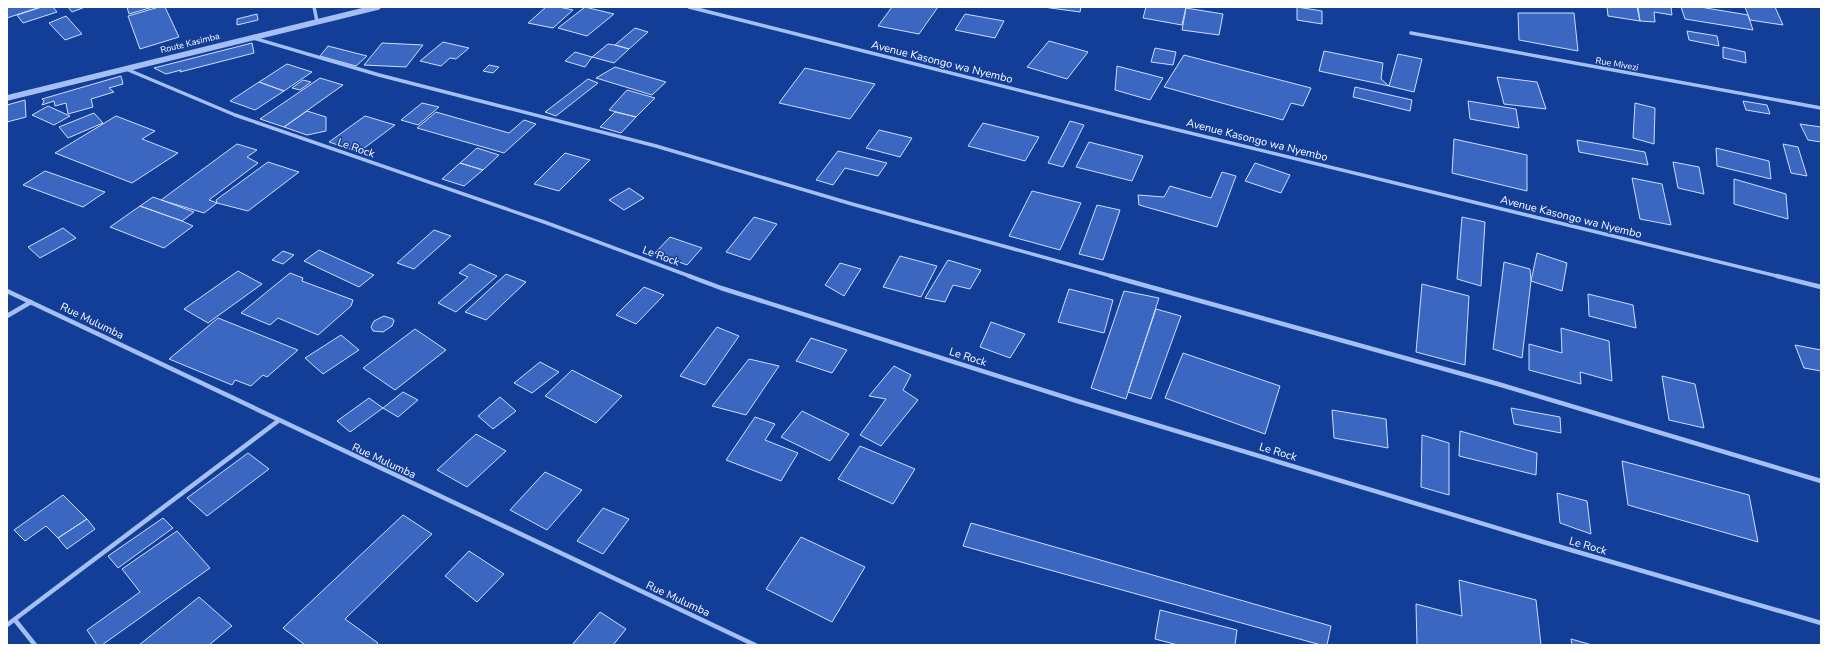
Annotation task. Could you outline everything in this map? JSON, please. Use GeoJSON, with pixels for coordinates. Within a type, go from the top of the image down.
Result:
{"type":"FeatureCollection","features":[{"type":"Feature","properties":{"kind":"street"},"geometry":{"type":"LineString","coordinates":[[314,7],[317,21]]}},
{"type":"Feature","properties":{"kind":"street","name":"Route Kasimba"},"geometry":{"type":"LineString","coordinates":[[7,98],[124,68],[378,7]]}},
{"type":"Feature","properties":{"kind":"street","name":"Avenue Kasongo wa Nyembo"},"geometry":{"type":"LineString","coordinates":[[689,7],[1141,122],[1821,287]]}},
{"type":"Feature","properties":{"kind":"street","name":"Rue Mivezi"},"geometry":{"type":"LineString","coordinates":[[1411,34],[1821,108]]}},
{"type":"Feature","properties":{"kind":"street"},"geometry":{"type":"LineString","coordinates":[[251,37],[346,67],[406,80],[492,105],[591,129],[767,178],[867,209],[1426,363],[1821,481]]}},
{"type":"Feature","properties":{"kind":"street","name":"Le Rock"},"geometry":{"type":"LineString","coordinates":[[124,68],[235,115],[547,223],[721,288],[1077,401],[1540,541],[1821,623]]}},
{"type":"Feature","properties":{"kind":"street","name":"Rue Mulumba"},"geometry":{"type":"LineString","coordinates":[[7,291],[278,421],[755,645]]}},
{"type":"Feature","properties":{"kind":"street"},"geometry":{"type":"LineString","coordinates":[[7,316],[32,302]]}},
{"type":"Feature","properties":{"kind":"street"},"geometry":{"type":"LineString","coordinates":[[7,625],[278,421]]}},
{"type":"Feature","properties":{"kind":"street"},"geometry":{"type":"LineString","coordinates":[[15,620],[35,645]]}},
{"type":"Feature","properties":{"kind":"building"},"geometry":{"type":"Polygon","coordinates":[[[7,7],[40,7],[7,18],[7,7]]]}},
{"type":"Feature","properties":{"kind":"building"},"geometry":{"type":"Polygon","coordinates":[[[42,7],[53,7],[57,12],[23,23],[17,15],[42,7]]]}},
{"type":"Feature","properties":{"kind":"building"},"geometry":{"type":"Polygon","coordinates":[[[68,7],[85,7],[72,12],[68,7]]]}},
{"type":"Feature","properties":{"kind":"building"},"geometry":{"type":"Polygon","coordinates":[[[127,7],[153,7],[129,14],[127,7]]]}},
{"type":"Feature","properties":{"kind":"building"},"geometry":{"type":"Polygon","coordinates":[[[159,7],[165,7],[179,37],[140,49],[128,16],[159,7]]]}},
{"type":"Feature","properties":{"kind":"building"},"geometry":{"type":"Polygon","coordinates":[[[546,7],[559,7],[573,10],[553,28],[528,23],[546,7]]]}},
{"type":"Feature","properties":{"kind":"building"},"geometry":{"type":"Polygon","coordinates":[[[585,7],[614,14],[587,36],[558,28],[585,7]]]}},
{"type":"Feature","properties":{"kind":"building"},"geometry":{"type":"Polygon","coordinates":[[[892,7],[938,7],[919,34],[878,26],[892,7]]]}},
{"type":"Feature","properties":{"kind":"building"},"geometry":{"type":"Polygon","coordinates":[[[1043,7],[1081,7],[1080,12],[1043,7]]]}},
{"type":"Feature","properties":{"kind":"building"},"geometry":{"type":"Polygon","coordinates":[[[1146,7],[1186,7],[1182,25],[1143,18],[1146,7]]]}},
{"type":"Feature","properties":{"kind":"building"},"geometry":{"type":"Polygon","coordinates":[[[1297,7],[1322,11],[1322,24],[1297,20],[1297,7]]]}},
{"type":"Feature","properties":{"kind":"building"},"geometry":{"type":"Polygon","coordinates":[[[1607,7],[1637,7],[1640,21],[1608,16],[1607,7]]]}},
{"type":"Feature","properties":{"kind":"building"},"geometry":{"type":"Polygon","coordinates":[[[1638,7],[1671,7],[1672,15],[1654,12],[1655,22],[1640,21],[1638,7]]]}},
{"type":"Feature","properties":{"kind":"building"},"geometry":{"type":"Polygon","coordinates":[[[1681,7],[1700,7],[1748,15],[1753,30],[1685,19],[1681,7]]]}},
{"type":"Feature","properties":{"kind":"building"},"geometry":{"type":"Polygon","coordinates":[[[1745,7],[1775,7],[1783,25],[1750,20],[1745,7]]]}},
{"type":"Feature","properties":{"kind":"building"},"geometry":{"type":"Polygon","coordinates":[[[1186,8],[1223,14],[1219,35],[1182,30],[1186,8]]]}},
{"type":"Feature","properties":{"kind":"building"},"geometry":{"type":"Polygon","coordinates":[[[1518,13],[1574,13],[1578,51],[1519,40],[1518,13]]]}},
{"type":"Feature","properties":{"kind":"building"},"geometry":{"type":"Polygon","coordinates":[[[257,14],[258,20],[237,25],[237,19],[257,14]]]}},
{"type":"Feature","properties":{"kind":"building"},"geometry":{"type":"Polygon","coordinates":[[[965,14],[1004,21],[995,38],[955,30],[965,14]]]}},
{"type":"Feature","properties":{"kind":"building"},"geometry":{"type":"Polygon","coordinates":[[[66,16],[82,34],[65,40],[49,23],[66,16]]]}},
{"type":"Feature","properties":{"kind":"building"},"geometry":{"type":"Polygon","coordinates":[[[635,28],[648,32],[629,49],[615,45],[635,28]]]}},
{"type":"Feature","properties":{"kind":"building"},"geometry":{"type":"Polygon","coordinates":[[[1687,31],[1717,36],[1719,46],[1689,40],[1687,31]]]}},
{"type":"Feature","properties":{"kind":"building"},"geometry":{"type":"Polygon","coordinates":[[[1049,41],[1088,52],[1067,79],[1027,67],[1049,41]]]}},
{"type":"Feature","properties":{"kind":"building"},"geometry":{"type":"Polygon","coordinates":[[[443,42],[469,48],[456,59],[450,58],[441,66],[420,61],[443,42]]]}},
{"type":"Feature","properties":{"kind":"building"},"geometry":{"type":"Polygon","coordinates":[[[252,43],[254,53],[180,72],[181,70],[166,74],[154,68],[252,43]]]}},
{"type":"Feature","properties":{"kind":"building"},"geometry":{"type":"Polygon","coordinates":[[[382,43],[423,45],[406,67],[364,65],[382,43]]]}},
{"type":"Feature","properties":{"kind":"building"},"geometry":{"type":"Polygon","coordinates":[[[608,44],[629,49],[614,63],[592,57],[608,44]]]}},
{"type":"Feature","properties":{"kind":"building"},"geometry":{"type":"Polygon","coordinates":[[[328,46],[367,56],[356,66],[320,56],[328,46]]]}},
{"type":"Feature","properties":{"kind":"building"},"geometry":{"type":"Polygon","coordinates":[[[1723,47],[1745,52],[1746,63],[1723,58],[1723,47]]]}},
{"type":"Feature","properties":{"kind":"building"},"geometry":{"type":"Polygon","coordinates":[[[1155,48],[1176,52],[1173,65],[1151,62],[1155,48]]]}},
{"type":"Feature","properties":{"kind":"building"},"geometry":{"type":"Polygon","coordinates":[[[1324,51],[1383,63],[1381,79],[1389,86],[1319,71],[1324,51]]]}},
{"type":"Feature","properties":{"kind":"building"},"geometry":{"type":"Polygon","coordinates":[[[575,52],[592,57],[585,67],[565,61],[575,52]]]}},
{"type":"Feature","properties":{"kind":"building"},"geometry":{"type":"Polygon","coordinates":[[[1398,54],[1422,59],[1414,92],[1389,86],[1398,54]]]}},
{"type":"Feature","properties":{"kind":"building"},"geometry":{"type":"Polygon","coordinates":[[[1184,55],[1311,88],[1303,106],[1291,103],[1283,120],[1164,87],[1184,55]]]}},
{"type":"Feature","properties":{"kind":"building"},"geometry":{"type":"Polygon","coordinates":[[[287,64],[312,72],[284,91],[259,82],[287,64]]]}},
{"type":"Feature","properties":{"kind":"building"},"geometry":{"type":"Polygon","coordinates":[[[489,65],[499,67],[493,73],[483,71],[489,65]]]}},
{"type":"Feature","properties":{"kind":"building"},"geometry":{"type":"Polygon","coordinates":[[[1117,66],[1163,78],[1150,100],[1115,90],[1117,66]]]}},
{"type":"Feature","properties":{"kind":"building"},"geometry":{"type":"Polygon","coordinates":[[[615,67],[666,82],[652,95],[596,78],[615,67]]]}},
{"type":"Feature","properties":{"kind":"building"},"geometry":{"type":"Polygon","coordinates":[[[805,68],[875,84],[850,119],[779,103],[805,68]]]}},
{"type":"Feature","properties":{"kind":"building"},"geometry":{"type":"Polygon","coordinates":[[[121,76],[123,84],[109,88],[114,92],[91,99],[93,107],[68,114],[66,103],[55,106],[54,101],[42,105],[44,101],[42,99],[121,76]]]}},
{"type":"Feature","properties":{"kind":"building"},"geometry":{"type":"Polygon","coordinates":[[[1497,77],[1537,82],[1546,109],[1504,104],[1497,77]]]}},
{"type":"Feature","properties":{"kind":"building"},"geometry":{"type":"Polygon","coordinates":[[[320,78],[343,85],[284,127],[260,119],[320,78]]]}},
{"type":"Feature","properties":{"kind":"building"},"geometry":{"type":"Polygon","coordinates":[[[588,79],[598,83],[556,116],[545,112],[588,79]]]}},
{"type":"Feature","properties":{"kind":"building"},"geometry":{"type":"Polygon","coordinates":[[[303,80],[311,82],[300,90],[292,88],[303,80]]]}},
{"type":"Feature","properties":{"kind":"building"},"geometry":{"type":"Polygon","coordinates":[[[259,82],[284,91],[255,110],[230,101],[259,82]]]}},
{"type":"Feature","properties":{"kind":"building"},"geometry":{"type":"Polygon","coordinates":[[[1355,87],[1412,100],[1410,111],[1353,97],[1355,87]]]}},
{"type":"Feature","properties":{"kind":"building"},"geometry":{"type":"Polygon","coordinates":[[[627,90],[655,98],[636,117],[609,110],[627,90]]]}},
{"type":"Feature","properties":{"kind":"building"},"geometry":{"type":"Polygon","coordinates":[[[25,100],[26,117],[7,122],[7,105],[25,100]]]}},
{"type":"Feature","properties":{"kind":"building"},"geometry":{"type":"Polygon","coordinates":[[[1468,101],[1516,109],[1519,128],[1470,119],[1468,101]]]}},
{"type":"Feature","properties":{"kind":"building"},"geometry":{"type":"Polygon","coordinates":[[[1743,101],[1767,105],[1770,114],[1746,110],[1743,101]]]}},
{"type":"Feature","properties":{"kind":"building"},"geometry":{"type":"Polygon","coordinates":[[[422,103],[439,107],[418,125],[401,120],[422,103]]]}},
{"type":"Feature","properties":{"kind":"building"},"geometry":{"type":"Polygon","coordinates":[[[1635,103],[1655,108],[1654,144],[1633,138],[1635,103]]]}},
{"type":"Feature","properties":{"kind":"building"},"geometry":{"type":"Polygon","coordinates":[[[48,106],[70,116],[54,125],[32,115],[48,106]]]}},
{"type":"Feature","properties":{"kind":"building"},"geometry":{"type":"Polygon","coordinates":[[[307,111],[326,117],[326,131],[307,135],[284,127],[307,111]]]}},
{"type":"Feature","properties":{"kind":"building"},"geometry":{"type":"Polygon","coordinates":[[[436,112],[509,133],[524,120],[536,124],[504,153],[417,128],[436,112]]]}},
{"type":"Feature","properties":{"kind":"building"},"geometry":{"type":"Polygon","coordinates":[[[615,112],[636,117],[621,133],[600,127],[615,112]]]}},
{"type":"Feature","properties":{"kind":"building"},"geometry":{"type":"Polygon","coordinates":[[[94,113],[103,123],[68,138],[59,127],[94,113]]]}},
{"type":"Feature","properties":{"kind":"building"},"geometry":{"type":"Polygon","coordinates":[[[116,116],[155,131],[142,139],[178,153],[132,183],[55,153],[116,116]]]}},
{"type":"Feature","properties":{"kind":"building"},"geometry":{"type":"Polygon","coordinates":[[[365,116],[395,125],[359,152],[329,142],[365,116]]]}},
{"type":"Feature","properties":{"kind":"building"},"geometry":{"type":"Polygon","coordinates":[[[1070,121],[1084,125],[1063,167],[1048,163],[1070,121]]]}},
{"type":"Feature","properties":{"kind":"building"},"geometry":{"type":"Polygon","coordinates":[[[983,123],[1039,137],[1025,161],[968,146],[983,123]]]}},
{"type":"Feature","properties":{"kind":"building"},"geometry":{"type":"Polygon","coordinates":[[[1800,124],[1821,127],[1821,142],[1808,140],[1800,124]]]}},
{"type":"Feature","properties":{"kind":"building"},"geometry":{"type":"Polygon","coordinates":[[[879,130],[912,138],[900,157],[866,148],[879,130]]]}},
{"type":"Feature","properties":{"kind":"building"},"geometry":{"type":"Polygon","coordinates":[[[1454,139],[1527,155],[1527,191],[1452,173],[1454,139]]]}},
{"type":"Feature","properties":{"kind":"building"},"geometry":{"type":"Polygon","coordinates":[[[1577,140],[1645,152],[1648,165],[1579,152],[1577,140]]]}},
{"type":"Feature","properties":{"kind":"building"},"geometry":{"type":"Polygon","coordinates":[[[1089,142],[1143,156],[1132,181],[1076,167],[1089,142]]]}},
{"type":"Feature","properties":{"kind":"building"},"geometry":{"type":"Polygon","coordinates":[[[237,144],[257,150],[247,157],[258,163],[209,200],[217,203],[204,213],[161,200],[237,144]]]}},
{"type":"Feature","properties":{"kind":"building"},"geometry":{"type":"Polygon","coordinates":[[[1783,144],[1798,147],[1807,176],[1791,173],[1783,144]]]}},
{"type":"Feature","properties":{"kind":"building"},"geometry":{"type":"Polygon","coordinates":[[[477,148],[499,155],[483,170],[460,163],[477,148]]]}},
{"type":"Feature","properties":{"kind":"building"},"geometry":{"type":"Polygon","coordinates":[[[1716,148],[1769,161],[1771,179],[1717,166],[1716,148]]]}},
{"type":"Feature","properties":{"kind":"building"},"geometry":{"type":"Polygon","coordinates":[[[838,151],[887,163],[878,176],[845,168],[833,185],[816,180],[838,151]]]}},
{"type":"Feature","properties":{"kind":"building"},"geometry":{"type":"Polygon","coordinates":[[[565,153],[590,160],[559,191],[534,184],[565,153]]]}},
{"type":"Feature","properties":{"kind":"building"},"geometry":{"type":"Polygon","coordinates":[[[268,162],[299,172],[248,211],[217,203],[216,200],[268,162]]]}},
{"type":"Feature","properties":{"kind":"building"},"geometry":{"type":"Polygon","coordinates":[[[1673,162],[1699,167],[1704,194],[1678,188],[1673,162]]]}},
{"type":"Feature","properties":{"kind":"building"},"geometry":{"type":"Polygon","coordinates":[[[460,163],[483,170],[464,186],[442,179],[460,163]]]}},
{"type":"Feature","properties":{"kind":"building"},"geometry":{"type":"Polygon","coordinates":[[[1255,163],[1290,175],[1281,193],[1245,181],[1255,163]]]}},
{"type":"Feature","properties":{"kind":"building"},"geometry":{"type":"Polygon","coordinates":[[[45,171],[105,192],[83,207],[23,185],[45,171]]]}},
{"type":"Feature","properties":{"kind":"building"},"geometry":{"type":"Polygon","coordinates":[[[1222,172],[1236,176],[1217,227],[1139,205],[1138,195],[1164,197],[1170,186],[1211,198],[1222,172]]]}},
{"type":"Feature","properties":{"kind":"building"},"geometry":{"type":"Polygon","coordinates":[[[1632,178],[1662,184],[1671,225],[1640,219],[1632,178]]]}},
{"type":"Feature","properties":{"kind":"building"},"geometry":{"type":"Polygon","coordinates":[[[1734,179],[1786,194],[1788,219],[1734,204],[1734,179]]]}},
{"type":"Feature","properties":{"kind":"building"},"geometry":{"type":"Polygon","coordinates":[[[629,188],[644,198],[624,210],[609,200],[629,188]]]}},
{"type":"Feature","properties":{"kind":"building"},"geometry":{"type":"Polygon","coordinates":[[[1032,191],[1081,203],[1060,250],[1009,236],[1032,191]]]}},
{"type":"Feature","properties":{"kind":"building"},"geometry":{"type":"Polygon","coordinates":[[[153,197],[194,212],[182,221],[140,206],[153,197]]]}},
{"type":"Feature","properties":{"kind":"building"},"geometry":{"type":"Polygon","coordinates":[[[1097,205],[1120,210],[1103,260],[1079,254],[1097,205]]]}},
{"type":"Feature","properties":{"kind":"building"},"geometry":{"type":"Polygon","coordinates":[[[140,206],[193,226],[164,248],[110,227],[140,206]]]}},
{"type":"Feature","properties":{"kind":"building"},"geometry":{"type":"Polygon","coordinates":[[[754,217],[777,224],[750,260],[726,252],[754,217]]]}},
{"type":"Feature","properties":{"kind":"building"},"geometry":{"type":"Polygon","coordinates":[[[1462,217],[1485,222],[1481,286],[1457,279],[1462,217]]]}},
{"type":"Feature","properties":{"kind":"building"},"geometry":{"type":"Polygon","coordinates":[[[63,228],[76,238],[40,258],[28,247],[63,228]]]}},
{"type":"Feature","properties":{"kind":"building"},"geometry":{"type":"Polygon","coordinates":[[[434,230],[451,236],[414,269],[397,263],[434,230]]]}},
{"type":"Feature","properties":{"kind":"building"},"geometry":{"type":"Polygon","coordinates":[[[670,237],[702,248],[687,265],[655,253],[670,237]]]}},
{"type":"Feature","properties":{"kind":"building"},"geometry":{"type":"Polygon","coordinates":[[[319,250],[374,275],[359,287],[304,261],[319,250]]]}},
{"type":"Feature","properties":{"kind":"building"},"geometry":{"type":"Polygon","coordinates":[[[283,251],[294,255],[283,264],[272,260],[283,251]]]}},
{"type":"Feature","properties":{"kind":"building"},"geometry":{"type":"Polygon","coordinates":[[[1537,253],[1567,263],[1562,291],[1531,281],[1537,253]]]}},
{"type":"Feature","properties":{"kind":"building"},"geometry":{"type":"Polygon","coordinates":[[[900,256],[937,266],[921,297],[883,287],[900,256]]]}},
{"type":"Feature","properties":{"kind":"building"},"geometry":{"type":"Polygon","coordinates":[[[948,260],[981,270],[970,289],[953,285],[945,302],[925,298],[948,260]]]}},
{"type":"Feature","properties":{"kind":"building"},"geometry":{"type":"Polygon","coordinates":[[[1504,262],[1530,269],[1531,281],[1522,358],[1493,349],[1504,262]]]}},
{"type":"Feature","properties":{"kind":"building"},"geometry":{"type":"Polygon","coordinates":[[[840,263],[861,269],[844,296],[825,285],[840,263]]]}},
{"type":"Feature","properties":{"kind":"building"},"geometry":{"type":"Polygon","coordinates":[[[470,264],[497,276],[456,312],[438,303],[468,277],[459,273],[470,264]]]}},
{"type":"Feature","properties":{"kind":"building"},"geometry":{"type":"Polygon","coordinates":[[[238,271],[262,284],[208,323],[184,309],[238,271]]]}},
{"type":"Feature","properties":{"kind":"building"},"geometry":{"type":"Polygon","coordinates":[[[290,273],[303,278],[302,281],[353,300],[351,306],[318,335],[278,318],[270,325],[241,313],[290,273]]]}},
{"type":"Feature","properties":{"kind":"building"},"geometry":{"type":"Polygon","coordinates":[[[506,274],[526,282],[486,320],[465,312],[506,274]]]}},
{"type":"Feature","properties":{"kind":"building"},"geometry":{"type":"Polygon","coordinates":[[[1422,284],[1469,296],[1465,365],[1416,352],[1422,284]]]}},
{"type":"Feature","properties":{"kind":"building"},"geometry":{"type":"Polygon","coordinates":[[[644,287],[664,295],[636,324],[616,315],[644,287]]]}},
{"type":"Feature","properties":{"kind":"building"},"geometry":{"type":"Polygon","coordinates":[[[1069,289],[1113,300],[1104,333],[1058,322],[1069,289]]]}},
{"type":"Feature","properties":{"kind":"building"},"geometry":{"type":"Polygon","coordinates":[[[1124,291],[1159,298],[1126,399],[1091,388],[1124,291]]]}},
{"type":"Feature","properties":{"kind":"building"},"geometry":{"type":"Polygon","coordinates":[[[1588,294],[1633,305],[1636,328],[1589,316],[1588,294]]]}},
{"type":"Feature","properties":{"kind":"building"},"geometry":{"type":"Polygon","coordinates":[[[1156,309],[1181,316],[1151,399],[1128,392],[1156,309]]]}},
{"type":"Feature","properties":{"kind":"building"},"geometry":{"type":"Polygon","coordinates":[[[384,316],[393,319],[394,321],[392,326],[383,332],[373,331],[371,327],[374,321],[384,316]]]}},
{"type":"Feature","properties":{"kind":"building"},"geometry":{"type":"Polygon","coordinates":[[[218,318],[298,350],[267,377],[263,375],[251,386],[235,380],[232,385],[169,359],[218,318]]]}},
{"type":"Feature","properties":{"kind":"building"},"geometry":{"type":"Polygon","coordinates":[[[991,322],[1025,334],[1010,358],[980,347],[991,322]]]}},
{"type":"Feature","properties":{"kind":"building"},"geometry":{"type":"Polygon","coordinates":[[[717,327],[739,336],[705,385],[680,376],[717,327]]]}},
{"type":"Feature","properties":{"kind":"building"},"geometry":{"type":"Polygon","coordinates":[[[1561,328],[1609,341],[1612,381],[1580,372],[1581,384],[1529,370],[1529,344],[1562,353],[1561,328]]]}},
{"type":"Feature","properties":{"kind":"building"},"geometry":{"type":"Polygon","coordinates":[[[415,329],[446,350],[395,390],[363,368],[415,329]]]}},
{"type":"Feature","properties":{"kind":"building"},"geometry":{"type":"Polygon","coordinates":[[[341,335],[359,350],[323,374],[305,358],[341,335]]]}},
{"type":"Feature","properties":{"kind":"building"},"geometry":{"type":"Polygon","coordinates":[[[811,338],[847,350],[832,373],[796,361],[811,338]]]}},
{"type":"Feature","properties":{"kind":"building"},"geometry":{"type":"Polygon","coordinates":[[[1795,345],[1821,350],[1821,371],[1804,368],[1795,345]]]}},
{"type":"Feature","properties":{"kind":"building"},"geometry":{"type":"Polygon","coordinates":[[[1183,353],[1280,386],[1265,434],[1165,398],[1183,353]]]}},
{"type":"Feature","properties":{"kind":"building"},"geometry":{"type":"Polygon","coordinates":[[[749,359],[779,366],[746,415],[712,406],[749,359]]]}},
{"type":"Feature","properties":{"kind":"building"},"geometry":{"type":"Polygon","coordinates":[[[540,362],[559,372],[532,393],[514,383],[540,362]]]}},
{"type":"Feature","properties":{"kind":"building"},"geometry":{"type":"Polygon","coordinates":[[[894,366],[911,375],[903,390],[918,400],[881,446],[860,435],[886,399],[869,396],[894,366]]]}},
{"type":"Feature","properties":{"kind":"building"},"geometry":{"type":"Polygon","coordinates":[[[572,370],[622,396],[596,423],[545,396],[572,370]]]}},
{"type":"Feature","properties":{"kind":"building"},"geometry":{"type":"Polygon","coordinates":[[[1662,376],[1695,384],[1704,428],[1669,420],[1662,376]]]}},
{"type":"Feature","properties":{"kind":"building"},"geometry":{"type":"Polygon","coordinates":[[[403,392],[418,400],[398,417],[383,408],[403,392]]]}},
{"type":"Feature","properties":{"kind":"building"},"geometry":{"type":"Polygon","coordinates":[[[500,397],[516,411],[493,429],[478,416],[500,397]]]}},
{"type":"Feature","properties":{"kind":"building"},"geometry":{"type":"Polygon","coordinates":[[[369,398],[383,408],[350,432],[337,421],[369,398]]]}},
{"type":"Feature","properties":{"kind":"building"},"geometry":{"type":"Polygon","coordinates":[[[1511,408],[1560,417],[1561,433],[1514,424],[1511,408]]]}},
{"type":"Feature","properties":{"kind":"building"},"geometry":{"type":"Polygon","coordinates":[[[1332,410],[1386,419],[1388,448],[1334,438],[1332,410]]]}},
{"type":"Feature","properties":{"kind":"building"},"geometry":{"type":"Polygon","coordinates":[[[802,411],[849,434],[830,461],[781,437],[802,411]]]}},
{"type":"Feature","properties":{"kind":"building"},"geometry":{"type":"Polygon","coordinates":[[[755,417],[775,424],[765,440],[798,453],[781,481],[726,460],[755,417]]]}},
{"type":"Feature","properties":{"kind":"building"},"geometry":{"type":"Polygon","coordinates":[[[1460,431],[1537,453],[1536,475],[1459,456],[1460,431]]]}},
{"type":"Feature","properties":{"kind":"building"},"geometry":{"type":"Polygon","coordinates":[[[476,434],[506,451],[467,487],[437,470],[476,434]]]}},
{"type":"Feature","properties":{"kind":"building"},"geometry":{"type":"Polygon","coordinates":[[[1422,435],[1449,443],[1449,495],[1421,487],[1422,435]]]}},
{"type":"Feature","properties":{"kind":"building"},"geometry":{"type":"Polygon","coordinates":[[[860,446],[915,469],[893,504],[838,479],[860,446]]]}},
{"type":"Feature","properties":{"kind":"building"},"geometry":{"type":"Polygon","coordinates":[[[248,453],[269,469],[207,516],[187,498],[248,453]]]}},
{"type":"Feature","properties":{"kind":"building"},"geometry":{"type":"Polygon","coordinates":[[[1622,461],[1749,495],[1758,542],[1628,505],[1622,461]]]}},
{"type":"Feature","properties":{"kind":"building"},"geometry":{"type":"Polygon","coordinates":[[[545,472],[582,490],[547,530],[510,510],[545,472]]]}},
{"type":"Feature","properties":{"kind":"building"},"geometry":{"type":"Polygon","coordinates":[[[1557,493],[1587,501],[1591,534],[1560,523],[1557,493]]]}},
{"type":"Feature","properties":{"kind":"building"},"geometry":{"type":"Polygon","coordinates":[[[63,495],[87,519],[58,538],[46,526],[25,541],[14,530],[63,495]]]}},
{"type":"Feature","properties":{"kind":"building"},"geometry":{"type":"Polygon","coordinates":[[[603,508],[629,519],[603,554],[577,541],[603,508]]]}},
{"type":"Feature","properties":{"kind":"building"},"geometry":{"type":"Polygon","coordinates":[[[403,515],[432,534],[345,619],[378,643],[376,645],[305,645],[283,628],[403,515]]]}},
{"type":"Feature","properties":{"kind":"building"},"geometry":{"type":"Polygon","coordinates":[[[163,518],[173,528],[118,568],[108,556],[163,518]]]}},
{"type":"Feature","properties":{"kind":"building"},"geometry":{"type":"Polygon","coordinates":[[[87,519],[95,529],[67,549],[58,538],[87,519]]]}},
{"type":"Feature","properties":{"kind":"building"},"geometry":{"type":"Polygon","coordinates":[[[971,523],[1331,626],[1327,645],[1321,645],[963,546],[971,523]]]}},
{"type":"Feature","properties":{"kind":"building"},"geometry":{"type":"Polygon","coordinates":[[[177,531],[210,568],[102,645],[97,645],[87,630],[140,592],[122,569],[177,531]]]}},
{"type":"Feature","properties":{"kind":"building"},"geometry":{"type":"Polygon","coordinates":[[[801,537],[865,567],[832,622],[766,589],[801,537]]]}},
{"type":"Feature","properties":{"kind":"building"},"geometry":{"type":"Polygon","coordinates":[[[469,551],[504,574],[477,602],[445,576],[469,551]]]}},
{"type":"Feature","properties":{"kind":"building"},"geometry":{"type":"Polygon","coordinates":[[[1459,580],[1536,600],[1541,645],[1417,645],[1416,604],[1462,616],[1459,580]]]}},
{"type":"Feature","properties":{"kind":"building"},"geometry":{"type":"Polygon","coordinates":[[[199,597],[232,626],[209,645],[139,645],[199,597]]]}},
{"type":"Feature","properties":{"kind":"building"},"geometry":{"type":"Polygon","coordinates":[[[1160,610],[1237,630],[1235,645],[1178,645],[1155,639],[1160,610]]]}},
{"type":"Feature","properties":{"kind":"building"},"geometry":{"type":"Polygon","coordinates":[[[600,612],[626,629],[613,645],[572,645],[600,612]]]}},
{"type":"Feature","properties":{"kind":"building"},"geometry":{"type":"Polygon","coordinates":[[[1571,639],[1592,645],[1572,645],[1571,639]]]}}]}
